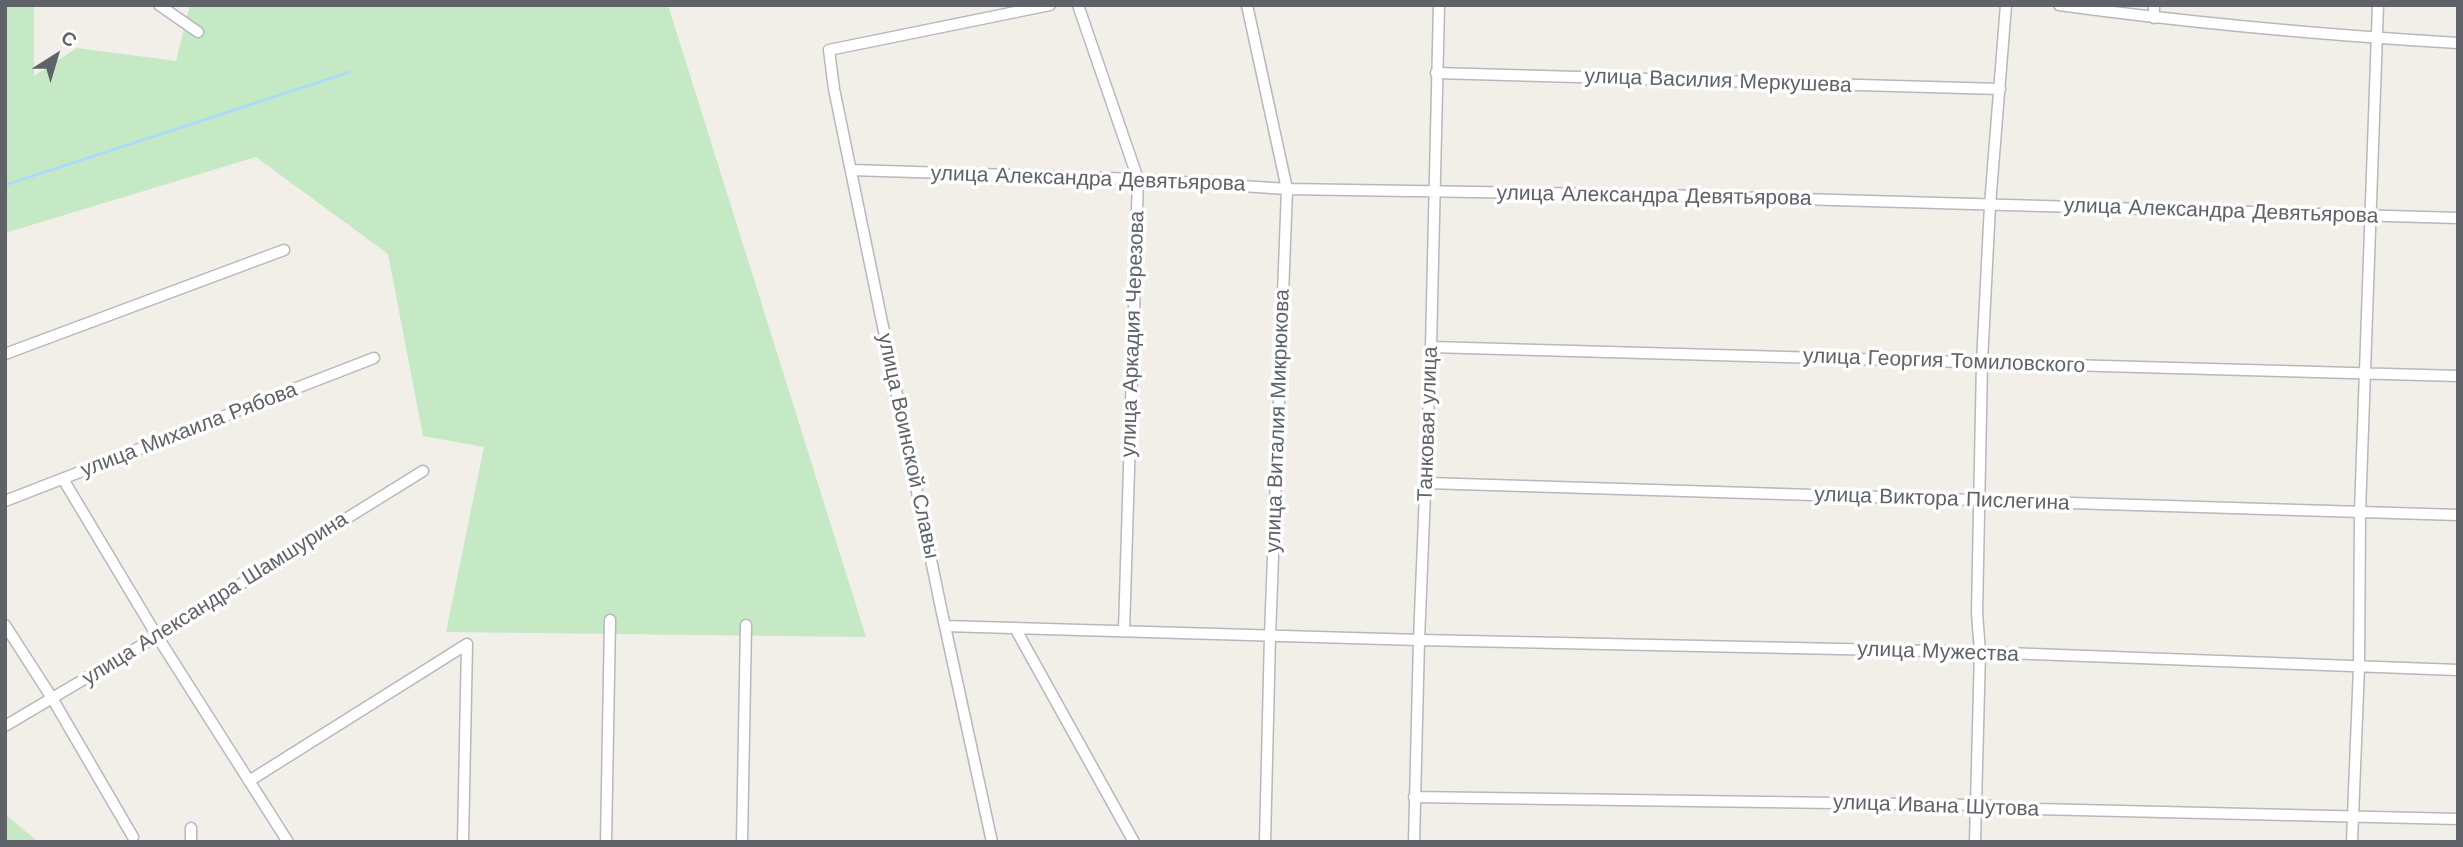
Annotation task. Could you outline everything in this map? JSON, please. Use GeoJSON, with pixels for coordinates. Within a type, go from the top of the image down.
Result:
{"type":"FeatureCollection","features":[{"type":"Feature","properties":{"kind":"street"},"geometry":{"type":"LineString","coordinates":[[159,5],[198,32]]}},
{"type":"Feature","properties":{"kind":"street","name":"улица Воинской Славы"},"geometry":{"type":"LineString","coordinates":[[992,842],[834,89],[829,50],[1050,5]]}},
{"type":"Feature","properties":{"kind":"street","name":"улица Аркадия Черезова"},"geometry":{"type":"LineString","coordinates":[[1077,5],[1138,179],[1124,630]]}},
{"type":"Feature","properties":{"kind":"street","name":"улица Виталия Микрюкова"},"geometry":{"type":"LineString","coordinates":[[1247,5],[1287,189],[1265,842]]}},
{"type":"Feature","properties":{"kind":"street","name":"Танковая улица"},"geometry":{"type":"LineString","coordinates":[[1414,842],[1419,640],[1427,483],[1439,5]]}},
{"type":"Feature","properties":{"kind":"street"},"geometry":{"type":"LineString","coordinates":[[1976,842],[1982,362],[1990,205],[2006,5]]}},
{"type":"Feature","properties":{"kind":"street"},"geometry":{"type":"LineString","coordinates":[[2059,5],[2154,18],[2458,43]]}},
{"type":"Feature","properties":{"kind":"street"},"geometry":{"type":"LineString","coordinates":[[2154,5],[2154,18]]}},
{"type":"Feature","properties":{"kind":"street"},"geometry":{"type":"LineString","coordinates":[[2351,842],[2359,667],[2360,512],[2378,5]]}},
{"type":"Feature","properties":{"kind":"street","name":"улица Василия Меркушева"},"geometry":{"type":"LineString","coordinates":[[1436,73],[2000,89]]}},
{"type":"Feature","properties":{"kind":"street","name":"улица Александра Девятьярова"},"geometry":{"type":"LineString","coordinates":[[851,170],[1138,179],[1287,189],[1661,195],[2458,218]]}},
{"type":"Feature","properties":{"kind":"street"},"geometry":{"type":"LineString","coordinates":[[5,354],[284,250]]}},
{"type":"Feature","properties":{"kind":"street","name":"улица Георгия Томиловского"},"geometry":{"type":"LineString","coordinates":[[1431,347],[2458,376]]}},
{"type":"Feature","properties":{"kind":"street","name":"улица Михаила Рябова"},"geometry":{"type":"LineString","coordinates":[[5,501],[373,358]]}},
{"type":"Feature","properties":{"kind":"street","name":"улица Александра Шамшурина"},"geometry":{"type":"LineString","coordinates":[[5,726],[158,636],[423,471]]}},
{"type":"Feature","properties":{"kind":"street"},"geometry":{"type":"LineString","coordinates":[[63,479],[288,842]]}},
{"type":"Feature","properties":{"kind":"street","name":"улица Виктора Пислегина"},"geometry":{"type":"LineString","coordinates":[[1427,483],[2458,515]]}},
{"type":"Feature","properties":{"kind":"street"},"geometry":{"type":"LineString","coordinates":[[606,842],[610,620]]}},
{"type":"Feature","properties":{"kind":"street"},"geometry":{"type":"LineString","coordinates":[[5,625],[52,698],[133,837]]}},
{"type":"Feature","properties":{"kind":"street"},"geometry":{"type":"LineString","coordinates":[[742,842],[746,625]]}},
{"type":"Feature","properties":{"kind":"street","name":"улица Мужества"},"geometry":{"type":"LineString","coordinates":[[945,626],[1980,652],[2458,670]]}},
{"type":"Feature","properties":{"kind":"street"},"geometry":{"type":"LineString","coordinates":[[1016,628],[1133,842]]}},
{"type":"Feature","properties":{"kind":"street"},"geometry":{"type":"LineString","coordinates":[[249,781],[467,644],[463,842]]}},
{"type":"Feature","properties":{"kind":"street","name":"улица Ивана Шутова"},"geometry":{"type":"LineString","coordinates":[[1414,797],[1976,805],[2036,809],[2458,819]]}},
{"type":"Feature","properties":{"kind":"street"},"geometry":{"type":"LineString","coordinates":[[191,828],[191,842]]}},
{"type":"Feature","properties":{"kind":"green space"},"geometry":{"type":"Polygon","coordinates":[[[5,5],[34,5],[34,76],[77,48],[176,61],[190,5],[668,5],[866,637],[446,632],[484,447],[423,436],[388,254],[256,157],[5,233],[5,5]]]}},
{"type":"Feature","properties":{"kind":"green space"},"geometry":{"type":"Polygon","coordinates":[[[5,814],[38,842],[5,842],[5,814]]]}},
{"type":"Feature","properties":{"kind":"waterway"},"geometry":{"type":"LineString","coordinates":[[5,185],[350,72]]}}]}
